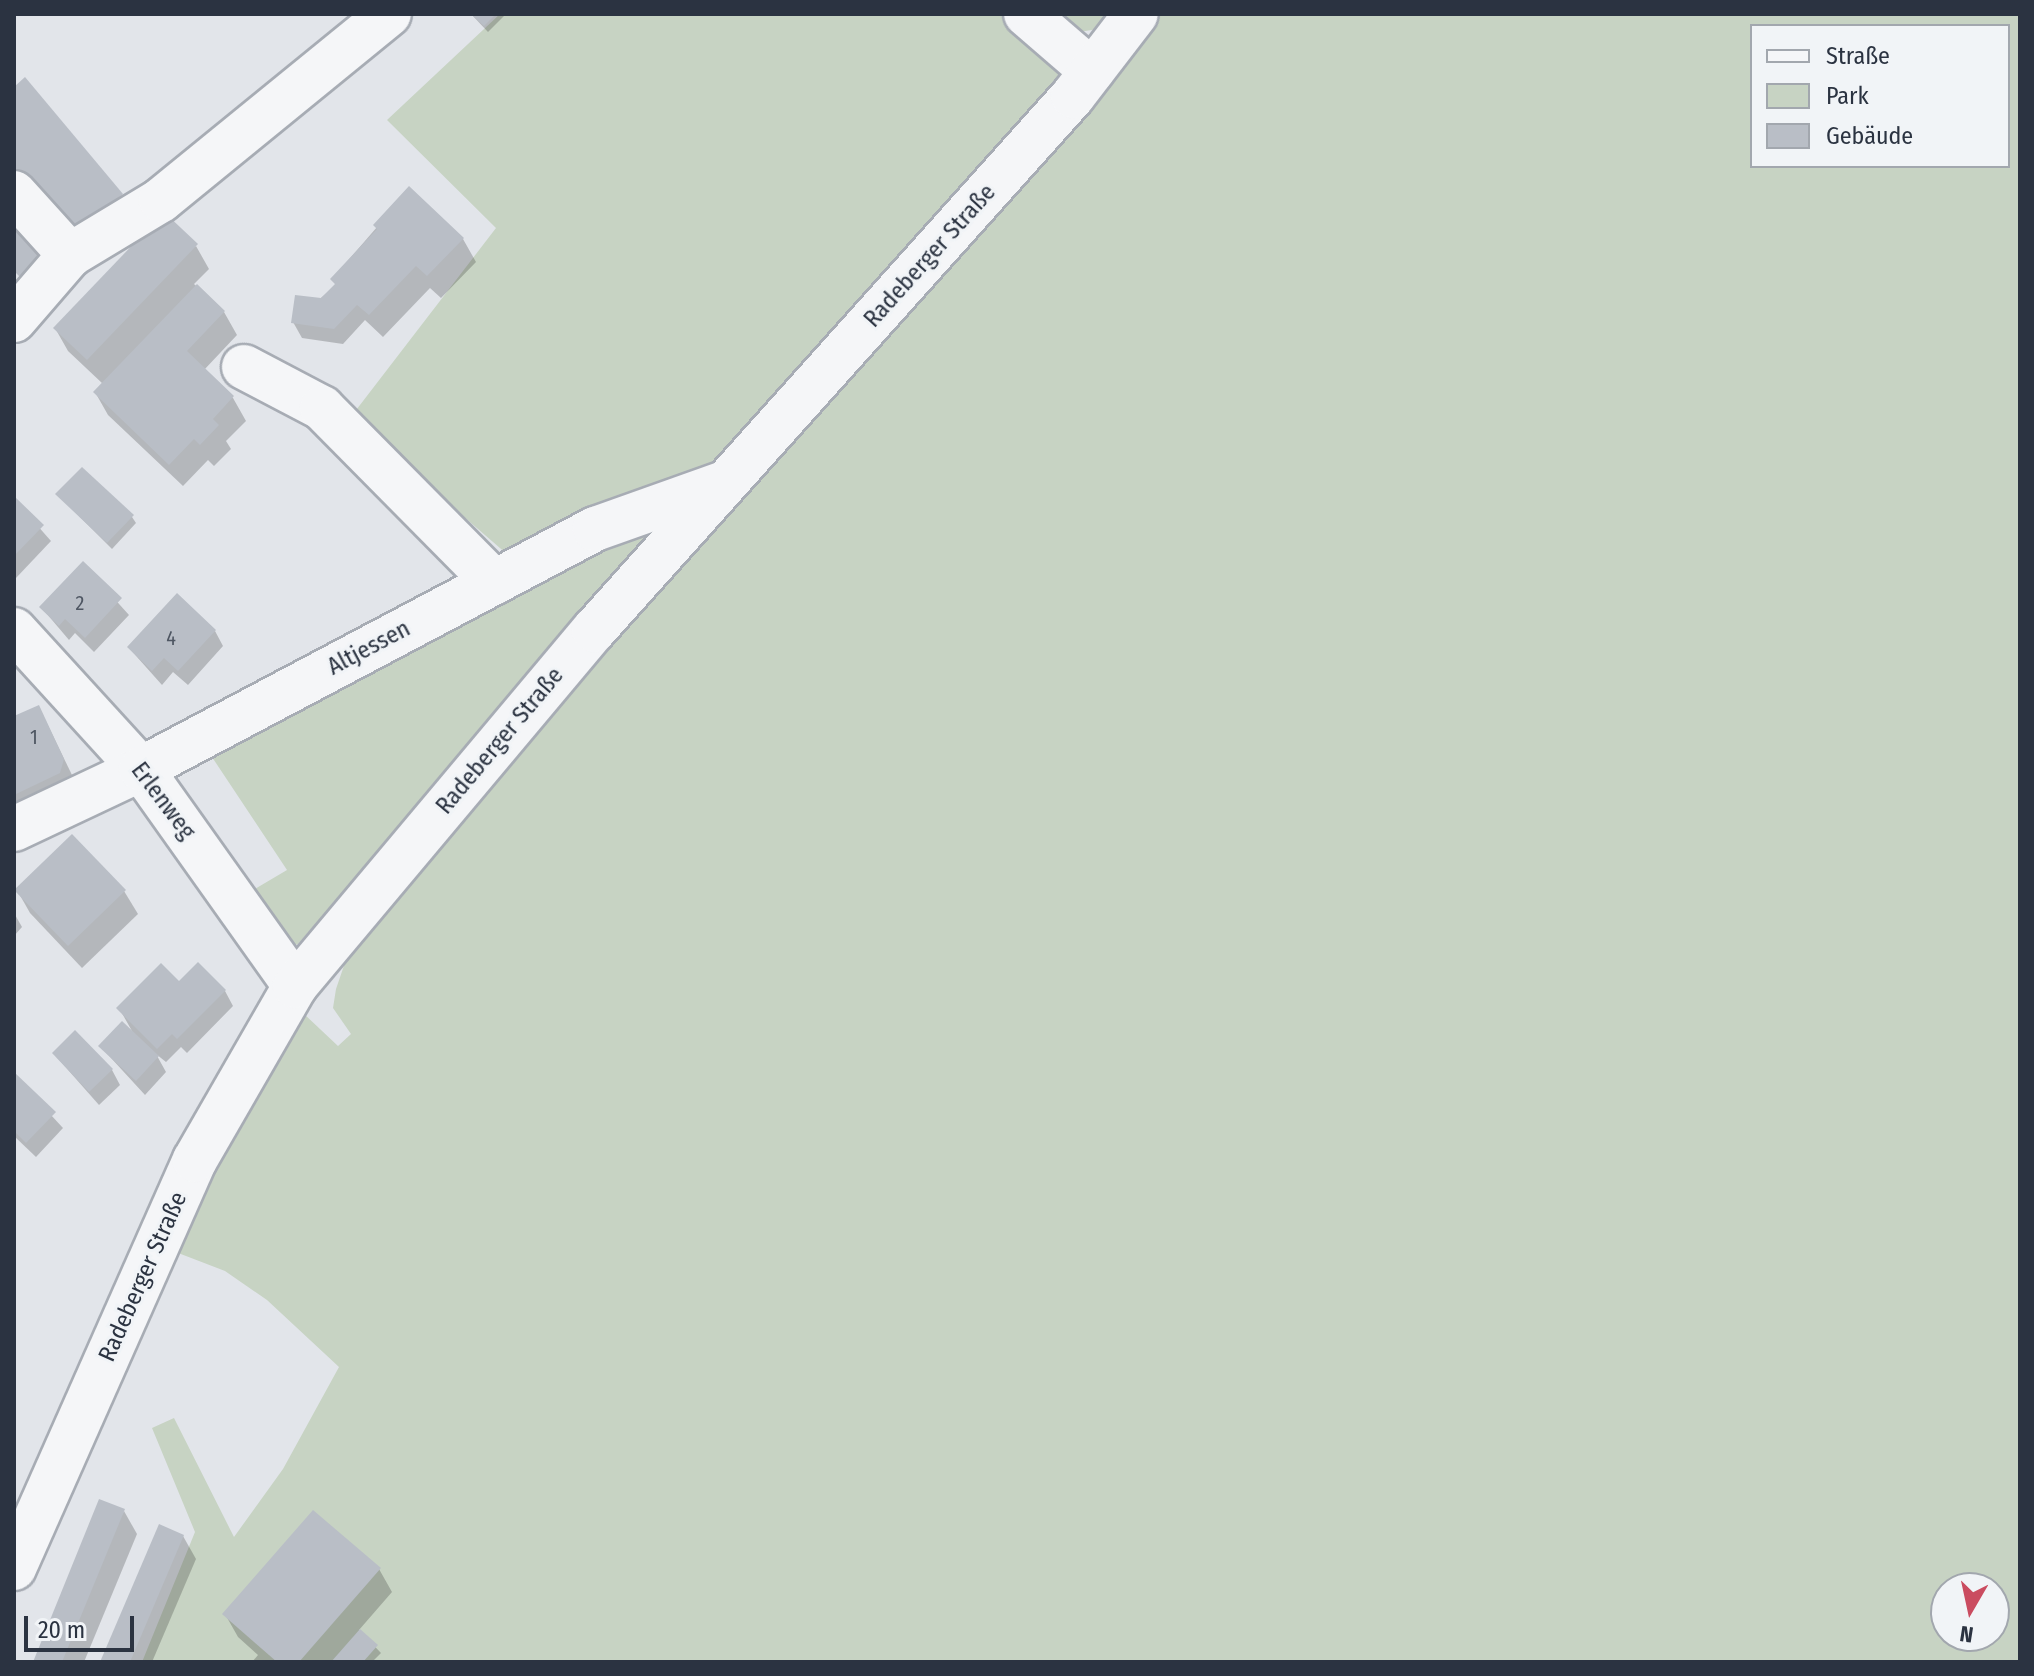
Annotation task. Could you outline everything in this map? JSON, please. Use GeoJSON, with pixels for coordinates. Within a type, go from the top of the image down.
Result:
{"type":"FeatureCollection","features":[{"type":"Feature","properties":{"kind":"street"},"geometry":{"type":"LineString","coordinates":[[14,320],[70,255],[161,200],[389,14]]}},
{"type":"Feature","properties":{"kind":"street"},"geometry":{"type":"LineString","coordinates":[[1026,14],[1092,71]]}},
{"type":"Feature","properties":{"kind":"street","name":"Radeberger Straße"},"geometry":{"type":"LineString","coordinates":[[14,1568],[195,1160],[295,986],[594,630],[730,481],[1092,71],[1136,14]]}},
{"type":"Feature","properties":{"kind":"street"},"geometry":{"type":"LineString","coordinates":[[14,193],[70,255]]}},
{"type":"Feature","properties":{"kind":"street"},"geometry":{"type":"LineString","coordinates":[[244,367],[322,408],[494,582]]}},
{"type":"Feature","properties":{"kind":"street","name":"Altjessen"},"geometry":{"type":"LineString","coordinates":[[14,829],[141,769],[595,529],[730,481]]}},
{"type":"Feature","properties":{"kind":"street","name":"Erlenweg"},"geometry":{"type":"LineString","coordinates":[[14,630],[141,769],[295,986]]}},
{"type":"Feature","properties":{"kind":"green space"},"geometry":{"type":"Polygon","coordinates":[[[500,14],[1110,14],[1098,29],[1073,33],[1067,66],[719,468],[508,555],[350,418],[496,228],[387,120],[500,14]]]}},
{"type":"Feature","properties":{"kind":"green space"},"geometry":{"type":"Polygon","coordinates":[[[1161,14],[2020,14],[2020,1662],[142,1662],[195,1532],[152,1428],[174,1418],[234,1537],[283,1469],[339,1367],[267,1300],[225,1271],[173,1251],[209,1173],[303,1013],[338,1046],[351,1034],[333,1008],[349,951],[399,883],[1087,110],[1161,14]]]}},
{"type":"Feature","properties":{"kind":"green space"},"geometry":{"type":"Polygon","coordinates":[[[659,530],[298,944],[284,949],[243,896],[287,870],[208,751],[603,545],[659,530]]]}},
{"type":"Feature","properties":{"kind":"building"},"geometry":{"type":"Polygon","coordinates":[[[471,14],[496,14],[484,26],[471,14]]]}},
{"type":"Feature","properties":{"kind":"building"},"geometry":{"type":"Polygon","coordinates":[[[25,77],[123,194],[70,239],[14,172],[14,87],[25,77]]]}},
{"type":"Feature","properties":{"kind":"building"},"geometry":{"type":"Polygon","coordinates":[[[409,186],[464,238],[427,276],[416,266],[369,315],[357,305],[334,329],[291,323],[295,295],[321,298],[335,284],[330,279],[377,229],[373,225],[409,186]]]}},
{"type":"Feature","properties":{"kind":"building"},"geometry":{"type":"Polygon","coordinates":[[[164,212],[198,244],[87,360],[53,328],[164,212]]]}},
{"type":"Feature","properties":{"kind":"building"},"geometry":{"type":"Polygon","coordinates":[[[14,222],[55,261],[30,287],[14,271],[14,222]]]}},
{"type":"Feature","properties":{"kind":"building"},"geometry":{"type":"Polygon","coordinates":[[[197,284],[225,311],[187,351],[234,396],[213,419],[219,425],[200,445],[194,439],[169,465],[93,392],[197,284]]]}},
{"type":"Feature","properties":{"kind":"building"},"geometry":{"type":"Polygon","coordinates":[[[82,467],[134,515],[107,543],[55,494],[82,467]]]}},
{"type":"Feature","properties":{"kind":"building"},"geometry":{"type":"Polygon","coordinates":[[[14,496],[44,525],[14,556],[14,496]]]}},
{"type":"Feature","properties":{"kind":"building"},"geometry":{"type":"Polygon","coordinates":[[[83,561],[122,598],[85,638],[65,619],[59,626],[39,607],[83,561]]]}},
{"type":"Feature","properties":{"kind":"building"},"geometry":{"type":"Polygon","coordinates":[[[177,593],[216,630],[178,671],[164,658],[152,671],[127,647],[177,593]]]}},
{"type":"Feature","properties":{"kind":"building"},"geometry":{"type":"Polygon","coordinates":[[[39,705],[64,759],[60,773],[14,795],[14,716],[39,705]]]}},
{"type":"Feature","properties":{"kind":"building"},"geometry":{"type":"Polygon","coordinates":[[[72,834],[126,890],[68,946],[14,890],[72,834]]]}},
{"type":"Feature","properties":{"kind":"building"},"geometry":{"type":"Polygon","coordinates":[[[198,962],[226,990],[177,1039],[172,1034],[157,1049],[116,1008],[161,963],[179,981],[198,962]]]}},
{"type":"Feature","properties":{"kind":"building"},"geometry":{"type":"Polygon","coordinates":[[[122,1021],[159,1056],[136,1081],[98,1046],[122,1021]]]}},
{"type":"Feature","properties":{"kind":"building"},"geometry":{"type":"Polygon","coordinates":[[[75,1030],[113,1069],[89,1092],[52,1053],[75,1030]]]}},
{"type":"Feature","properties":{"kind":"building"},"geometry":{"type":"Polygon","coordinates":[[[14,1072],[56,1112],[26,1143],[14,1131],[14,1072]]]}},
{"type":"Feature","properties":{"kind":"building"},"geometry":{"type":"Polygon","coordinates":[[[99,1499],[125,1509],[62,1662],[33,1662],[99,1499]]]}},
{"type":"Feature","properties":{"kind":"building"},"geometry":{"type":"Polygon","coordinates":[[[313,1510],[381,1568],[299,1662],[277,1662],[222,1614],[313,1510]]]}},
{"type":"Feature","properties":{"kind":"building"},"geometry":{"type":"Polygon","coordinates":[[[159,1524],[184,1535],[130,1662],[100,1662],[159,1524]]]}},
{"type":"Feature","properties":{"kind":"building"},"geometry":{"type":"Polygon","coordinates":[[[360,1629],[378,1645],[363,1662],[331,1662],[360,1629]]]}}]}
